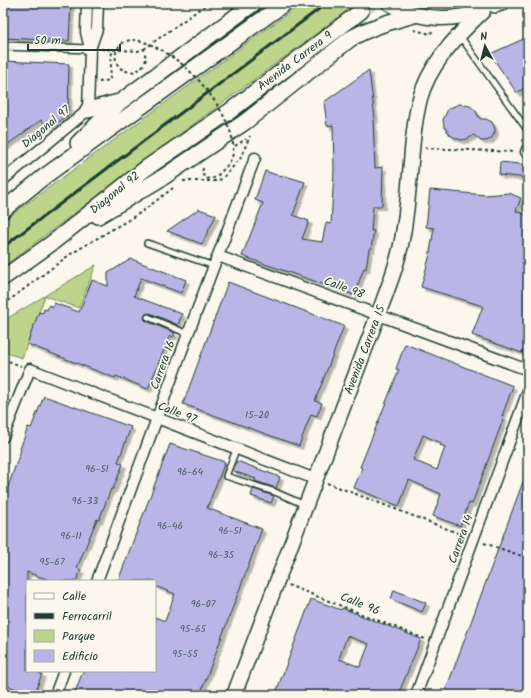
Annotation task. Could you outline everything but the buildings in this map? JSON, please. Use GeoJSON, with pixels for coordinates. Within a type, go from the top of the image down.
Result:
{"type":"FeatureCollection","features":[{"type":"Feature","properties":{"kind":"main road"},"geometry":{"type":"LineString","coordinates":[[45,176],[120,102],[254,3]]}},
{"type":"Feature","properties":{"kind":"main road"},"geometry":{"type":"LineString","coordinates":[[3,210],[45,176],[285,3]]}},
{"type":"Feature","properties":{"kind":"main road"},"geometry":{"type":"LineString","coordinates":[[389,3],[414,15],[435,18],[464,16],[494,6]]}},
{"type":"Feature","properties":{"kind":"main road","name":"Avenida Carrera 15"},"geometry":{"type":"LineString","coordinates":[[234,695],[398,258],[403,235],[417,110],[424,87],[434,67],[458,35],[494,6]]}},
{"type":"Feature","properties":{"kind":"main road","name":"Avenida Carrera 9"},"geometry":{"type":"LineString","coordinates":[[230,111],[361,11]]}},
{"type":"Feature","properties":{"kind":"main road"},"geometry":{"type":"LineString","coordinates":[[52,243],[165,176],[239,126],[350,38],[377,25],[414,15]]}},
{"type":"Feature","properties":{"kind":"main road"},"geometry":{"type":"LineString","coordinates":[[88,110],[120,102]]}},
{"type":"Feature","properties":{"kind":"main road","name":"Diagonal 92"},"geometry":{"type":"LineString","coordinates":[[3,278],[52,243],[145,169],[230,111]]}},
{"type":"Feature","properties":{"kind":"street"},"geometry":{"type":"LineString","coordinates":[[87,3],[86,32],[90,49],[88,110]]}},
{"type":"Feature","properties":{"kind":"street"},"geometry":{"type":"LineString","coordinates":[[90,49],[97,29],[98,3]]}},
{"type":"Feature","properties":{"kind":"street"},"geometry":{"type":"LineString","coordinates":[[3,46],[90,49]]}},
{"type":"Feature","properties":{"kind":"street","name":"Diagonal 97"},"geometry":{"type":"LineString","coordinates":[[3,180],[88,110]]}},
{"type":"Feature","properties":{"kind":"street","name":"Carrera 16"},"geometry":{"type":"LineString","coordinates":[[97,580],[255,158]]}},
{"type":"Feature","properties":{"kind":"street","name":"Calle 98"},"geometry":{"type":"LineString","coordinates":[[216,261],[378,314],[528,370]]}},
{"type":"Feature","properties":{"kind":"street"},"geometry":{"type":"LineString","coordinates":[[3,437],[30,369]]}},
{"type":"Feature","properties":{"kind":"street","name":"Calle 97"},"geometry":{"type":"LineString","coordinates":[[30,369],[236,450],[315,479]]}},
{"type":"Feature","properties":{"kind":"street","name":"Carrera 14"},"geometry":{"type":"LineString","coordinates":[[416,695],[528,392]]}},
{"type":"Feature","properties":{"kind":"street"},"geometry":{"type":"LineString","coordinates":[[55,695],[64,672]]}},
{"type":"Feature","properties":{"kind":"lane"},"geometry":{"type":"LineString","coordinates":[[458,35],[528,131]]}},
{"type":"Feature","properties":{"kind":"lane"},"geometry":{"type":"LineString","coordinates":[[147,243],[216,261]]}},
{"type":"Feature","properties":{"kind":"lane"},"geometry":{"type":"LineString","coordinates":[[148,317],[188,334]]}},
{"type":"Feature","properties":{"kind":"lane"},"geometry":{"type":"LineString","coordinates":[[236,450],[226,476],[275,492],[306,506]]}},
{"type":"Feature","properties":{"kind":"path"},"geometry":{"type":"LineString","coordinates":[[90,49],[144,50],[208,3]]}},
{"type":"Feature","properties":{"kind":"path"},"geometry":{"type":"LineString","coordinates":[[144,50],[146,59],[142,68],[138,71],[128,72],[119,68],[115,58],[118,48],[122,44],[135,40],[142,41],[162,51],[193,74],[215,101],[230,132],[233,143],[233,153],[229,164],[214,178],[210,179],[204,177],[202,171],[204,167]]}},
{"type":"Feature","properties":{"kind":"path"},"geometry":{"type":"LineString","coordinates":[[89,84],[110,80],[112,50]]}},
{"type":"Feature","properties":{"kind":"path"},"geometry":{"type":"LineString","coordinates":[[412,146],[527,151]]}},
{"type":"Feature","properties":{"kind":"path"},"geometry":{"type":"LineString","coordinates":[[3,359],[30,369]]}},
{"type":"Feature","properties":{"kind":"path"},"geometry":{"type":"LineString","coordinates":[[315,479],[528,558]]}},
{"type":"Feature","properties":{"kind":"path","name":"Calle 96"},"geometry":{"type":"LineString","coordinates":[[278,581],[436,643]]}},
{"type":"Feature","properties":{"kind":"green space"},"geometry":{"type":"Polygon","coordinates":[[[302,3],[358,3],[3,267],[3,221],[302,3]]]}},
{"type":"Feature","properties":{"kind":"green space"},"geometry":{"type":"Polygon","coordinates":[[[96,265],[79,308],[45,296],[22,358],[3,352],[3,321],[96,265]]]}},
{"type":"Feature","properties":{"kind":"tunnel"},"geometry":{"type":"LineString","coordinates":[[361,11],[372,3]]}},
{"type":"Feature","properties":{"kind":"railway"},"geometry":{"type":"LineString","coordinates":[[3,247],[327,3]]}}]}
